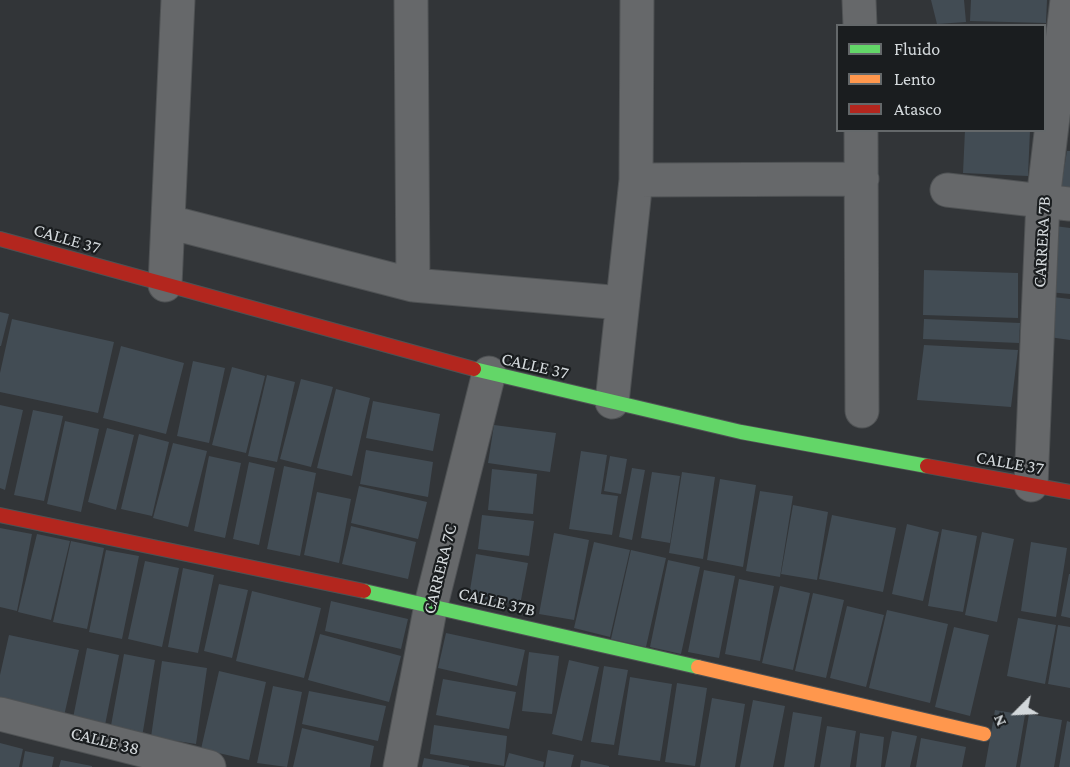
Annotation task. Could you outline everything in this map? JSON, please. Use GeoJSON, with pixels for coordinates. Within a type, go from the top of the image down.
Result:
{"type":"FeatureCollection","features":[{"type":"Feature","properties":{"kind":"main road","name":"CALLE 37"},"geometry":{"type":"LineString","coordinates":[[0,239],[489,373],[741,432],[1070,492]]}},
{"type":"Feature","properties":{"kind":"main road","name":"CALLE 37B"},"geometry":{"type":"LineString","coordinates":[[0,515],[431,605],[984,734]]}},
{"type":"Feature","properties":{"kind":"street"},"geometry":{"type":"LineString","coordinates":[[165,285],[178,0]]}},
{"type":"Feature","properties":{"kind":"street"},"geometry":{"type":"LineString","coordinates":[[411,0],[413,285]]}},
{"type":"Feature","properties":{"kind":"street"},"geometry":{"type":"LineString","coordinates":[[612,402],[636,180],[637,0]]}},
{"type":"Feature","properties":{"kind":"street"},"geometry":{"type":"LineString","coordinates":[[859,0],[860,24]]}},
{"type":"Feature","properties":{"kind":"street","name":"CARRERA 7B"},"geometry":{"type":"LineString","coordinates":[[1031,485],[1056,202],[1067,0]]}},
{"type":"Feature","properties":{"kind":"street"},"geometry":{"type":"LineString","coordinates":[[861,132],[862,411]]}},
{"type":"Feature","properties":{"kind":"street"},"geometry":{"type":"LineString","coordinates":[[636,180],[862,179]]}},
{"type":"Feature","properties":{"kind":"street"},"geometry":{"type":"LineString","coordinates":[[947,190],[1056,202]]}},
{"type":"Feature","properties":{"kind":"street"},"geometry":{"type":"LineString","coordinates":[[169,222],[413,285],[622,303]]}},
{"type":"Feature","properties":{"kind":"street","name":"CARRERA 7C"},"geometry":{"type":"LineString","coordinates":[[400,767],[431,605],[489,373]]}},
{"type":"Feature","properties":{"kind":"street","name":"CALLE 38"},"geometry":{"type":"LineString","coordinates":[[0,714],[209,767]]}},
{"type":"Feature","properties":{"kind":"building"},"geometry":{"type":"Polygon","coordinates":[[[931,0],[964,0],[966,22],[937,24],[931,0]]]}},
{"type":"Feature","properties":{"kind":"building"},"geometry":{"type":"Polygon","coordinates":[[[971,0],[1047,0],[1046,23],[970,21],[971,0]]]}},
{"type":"Feature","properties":{"kind":"building"},"geometry":{"type":"Polygon","coordinates":[[[965,132],[1030,132],[1028,176],[963,173],[965,132]]]}},
{"type":"Feature","properties":{"kind":"building"},"geometry":{"type":"Polygon","coordinates":[[[1067,151],[1070,151],[1070,188],[1061,187],[1067,151]]]}},
{"type":"Feature","properties":{"kind":"building"},"geometry":{"type":"Polygon","coordinates":[[[1055,226],[1070,228],[1070,294],[1048,292],[1055,226]]]}},
{"type":"Feature","properties":{"kind":"building"},"geometry":{"type":"Polygon","coordinates":[[[924,270],[1018,273],[1018,318],[923,315],[924,270]]]}},
{"type":"Feature","properties":{"kind":"building"},"geometry":{"type":"Polygon","coordinates":[[[1053,297],[1070,299],[1070,340],[1049,337],[1053,297]]]}},
{"type":"Feature","properties":{"kind":"building"},"geometry":{"type":"Polygon","coordinates":[[[0,312],[9,314],[1,346],[0,346],[0,312]]]}},
{"type":"Feature","properties":{"kind":"building"},"geometry":{"type":"Polygon","coordinates":[[[12,319],[114,342],[98,413],[0,392],[0,373],[12,319]]]}},
{"type":"Feature","properties":{"kind":"building"},"geometry":{"type":"Polygon","coordinates":[[[924,319],[1020,323],[1019,343],[923,339],[924,319]]]}},
{"type":"Feature","properties":{"kind":"building"},"geometry":{"type":"Polygon","coordinates":[[[924,345],[1018,350],[1011,407],[917,400],[924,345]]]}},
{"type":"Feature","properties":{"kind":"building"},"geometry":{"type":"Polygon","coordinates":[[[121,346],[184,363],[166,434],[103,418],[121,346]]]}},
{"type":"Feature","properties":{"kind":"building"},"geometry":{"type":"Polygon","coordinates":[[[193,361],[225,368],[209,443],[177,436],[193,361]]]}},
{"type":"Feature","properties":{"kind":"building"},"geometry":{"type":"Polygon","coordinates":[[[232,367],[265,376],[246,453],[212,445],[232,367]]]}},
{"type":"Feature","properties":{"kind":"building"},"geometry":{"type":"Polygon","coordinates":[[[267,375],[295,382],[277,462],[248,456],[267,375]]]}},
{"type":"Feature","properties":{"kind":"building"},"geometry":{"type":"Polygon","coordinates":[[[301,379],[333,387],[311,467],[280,459],[301,379]]]}},
{"type":"Feature","properties":{"kind":"building"},"geometry":{"type":"Polygon","coordinates":[[[336,389],[370,398],[352,476],[317,468],[336,389]]]}},
{"type":"Feature","properties":{"kind":"building"},"geometry":{"type":"Polygon","coordinates":[[[373,401],[440,414],[433,451],[366,438],[373,401]]]}},
{"type":"Feature","properties":{"kind":"building"},"geometry":{"type":"Polygon","coordinates":[[[0,405],[23,410],[5,490],[0,488],[0,405]]]}},
{"type":"Feature","properties":{"kind":"building"},"geometry":{"type":"Polygon","coordinates":[[[33,410],[63,416],[44,501],[14,495],[33,410]]]}},
{"type":"Feature","properties":{"kind":"building"},"geometry":{"type":"Polygon","coordinates":[[[65,421],[99,429],[81,512],[47,504],[65,421]]]}},
{"type":"Feature","properties":{"kind":"building"},"geometry":{"type":"Polygon","coordinates":[[[494,425],[556,433],[550,472],[488,463],[494,425]]]}},
{"type":"Feature","properties":{"kind":"building"},"geometry":{"type":"Polygon","coordinates":[[[107,428],[134,435],[116,510],[88,502],[107,428]]]}},
{"type":"Feature","properties":{"kind":"building"},"geometry":{"type":"Polygon","coordinates":[[[139,434],[169,442],[152,516],[121,509],[139,434]]]}},
{"type":"Feature","properties":{"kind":"building"},"geometry":{"type":"Polygon","coordinates":[[[173,443],[207,451],[188,527],[153,518],[173,443]]]}},
{"type":"Feature","properties":{"kind":"building"},"geometry":{"type":"Polygon","coordinates":[[[366,450],[433,462],[428,497],[360,484],[366,450]]]}},
{"type":"Feature","properties":{"kind":"building"},"geometry":{"type":"Polygon","coordinates":[[[581,451],[607,455],[601,494],[618,496],[612,535],[569,529],[581,451]]]}},
{"type":"Feature","properties":{"kind":"building"},"geometry":{"type":"Polygon","coordinates":[[[209,456],[241,463],[225,538],[194,531],[209,456]]]}},
{"type":"Feature","properties":{"kind":"building"},"geometry":{"type":"Polygon","coordinates":[[[610,456],[627,459],[621,494],[604,491],[610,456]]]}},
{"type":"Feature","properties":{"kind":"building"},"geometry":{"type":"Polygon","coordinates":[[[249,462],[275,468],[259,545],[233,539],[249,462]]]}},
{"type":"Feature","properties":{"kind":"building"},"geometry":{"type":"Polygon","coordinates":[[[284,466],[316,473],[300,556],[267,549],[284,466]]]}},
{"type":"Feature","properties":{"kind":"building"},"geometry":{"type":"Polygon","coordinates":[[[632,468],[645,470],[632,540],[619,537],[632,468]]]}},
{"type":"Feature","properties":{"kind":"building"},"geometry":{"type":"Polygon","coordinates":[[[492,469],[537,474],[533,514],[488,510],[492,469]]]}},
{"type":"Feature","properties":{"kind":"building"},"geometry":{"type":"Polygon","coordinates":[[[652,472],[680,476],[670,543],[641,538],[652,472]]]}},
{"type":"Feature","properties":{"kind":"building"},"geometry":{"type":"Polygon","coordinates":[[[682,472],[715,477],[703,559],[669,553],[682,472]]]}},
{"type":"Feature","properties":{"kind":"building"},"geometry":{"type":"Polygon","coordinates":[[[720,479],[756,485],[743,567],[707,560],[720,479]]]}},
{"type":"Feature","properties":{"kind":"building"},"geometry":{"type":"Polygon","coordinates":[[[359,486],[427,502],[418,539],[351,523],[359,486]]]}},
{"type":"Feature","properties":{"kind":"building"},"geometry":{"type":"Polygon","coordinates":[[[760,491],[793,496],[780,577],[746,571],[760,491]]]}},
{"type":"Feature","properties":{"kind":"building"},"geometry":{"type":"Polygon","coordinates":[[[317,492],[351,499],[339,563],[304,555],[317,492]]]}},
{"type":"Feature","properties":{"kind":"building"},"geometry":{"type":"Polygon","coordinates":[[[793,505],[828,512],[817,580],[781,574],[793,505]]]}},
{"type":"Feature","properties":{"kind":"building"},"geometry":{"type":"Polygon","coordinates":[[[482,515],[534,521],[529,556],[478,549],[482,515]]]}},
{"type":"Feature","properties":{"kind":"building"},"geometry":{"type":"Polygon","coordinates":[[[832,515],[896,528],[883,592],[819,579],[832,515]]]}},
{"type":"Feature","properties":{"kind":"building"},"geometry":{"type":"Polygon","coordinates":[[[907,524],[939,532],[923,601],[892,594],[907,524]]]}},
{"type":"Feature","properties":{"kind":"building"},"geometry":{"type":"Polygon","coordinates":[[[351,526],[416,542],[408,579],[342,564],[351,526]]]}},
{"type":"Feature","properties":{"kind":"building"},"geometry":{"type":"Polygon","coordinates":[[[0,528],[32,534],[17,611],[0,607],[0,528]]]}},
{"type":"Feature","properties":{"kind":"building"},"geometry":{"type":"Polygon","coordinates":[[[942,529],[977,536],[963,612],[928,606],[942,529]]]}},
{"type":"Feature","properties":{"kind":"building"},"geometry":{"type":"Polygon","coordinates":[[[982,532],[1014,539],[997,622],[965,615],[982,532]]]}},
{"type":"Feature","properties":{"kind":"building"},"geometry":{"type":"Polygon","coordinates":[[[554,533],[589,540],[574,620],[539,614],[554,533]]]}},
{"type":"Feature","properties":{"kind":"building"},"geometry":{"type":"Polygon","coordinates":[[[37,534],[70,541],[51,620],[18,612],[37,534]]]}},
{"type":"Feature","properties":{"kind":"building"},"geometry":{"type":"Polygon","coordinates":[[[71,541],[104,548],[87,629],[53,622],[71,541]]]}},
{"type":"Feature","properties":{"kind":"building"},"geometry":{"type":"Polygon","coordinates":[[[594,542],[630,550],[610,637],[574,628],[594,542]]]}},
{"type":"Feature","properties":{"kind":"building"},"geometry":{"type":"Polygon","coordinates":[[[1031,542],[1067,548],[1056,617],[1021,611],[1031,542]]]}},
{"type":"Feature","properties":{"kind":"building"},"geometry":{"type":"Polygon","coordinates":[[[106,550],[139,556],[122,639],[89,632],[106,550]]]}},
{"type":"Feature","properties":{"kind":"building"},"geometry":{"type":"Polygon","coordinates":[[[631,550],[666,558],[646,647],[611,639],[631,550]]]}},
{"type":"Feature","properties":{"kind":"building"},"geometry":{"type":"Polygon","coordinates":[[[476,554],[528,563],[520,605],[469,596],[476,554]]]}},
{"type":"Feature","properties":{"kind":"building"},"geometry":{"type":"Polygon","coordinates":[[[668,560],[700,567],[681,654],[650,647],[668,560]]]}},
{"type":"Feature","properties":{"kind":"building"},"geometry":{"type":"Polygon","coordinates":[[[145,561],[179,568],[162,647],[128,639],[145,561]]]}},
{"type":"Feature","properties":{"kind":"building"},"geometry":{"type":"Polygon","coordinates":[[[183,568],[214,575],[198,653],[168,647],[183,568]]]}},
{"type":"Feature","properties":{"kind":"building"},"geometry":{"type":"Polygon","coordinates":[[[704,570],[735,576],[719,658],[688,652],[704,570]]]}},
{"type":"Feature","properties":{"kind":"building"},"geometry":{"type":"Polygon","coordinates":[[[1070,574],[1070,618],[1061,616],[1070,574]]]}},
{"type":"Feature","properties":{"kind":"building"},"geometry":{"type":"Polygon","coordinates":[[[739,579],[774,586],[760,661],[725,654],[739,579]]]}},
{"type":"Feature","properties":{"kind":"building"},"geometry":{"type":"Polygon","coordinates":[[[219,584],[248,590],[232,658],[204,651],[219,584]]]}},
{"type":"Feature","properties":{"kind":"building"},"geometry":{"type":"Polygon","coordinates":[[[780,586],[810,593],[793,670],[762,663],[780,586]]]}},
{"type":"Feature","properties":{"kind":"building"},"geometry":{"type":"Polygon","coordinates":[[[252,591],[321,608],[304,678],[236,661],[252,591]]]}},
{"type":"Feature","properties":{"kind":"building"},"geometry":{"type":"Polygon","coordinates":[[[813,593],[844,600],[826,678],[795,671],[813,593]]]}},
{"type":"Feature","properties":{"kind":"building"},"geometry":{"type":"Polygon","coordinates":[[[331,601],[408,619],[401,649],[325,631],[331,601]]]}},
{"type":"Feature","properties":{"kind":"building"},"geometry":{"type":"Polygon","coordinates":[[[847,606],[884,615],[866,687],[830,678],[847,606]]]}},
{"type":"Feature","properties":{"kind":"building"},"geometry":{"type":"Polygon","coordinates":[[[887,610],[948,624],[930,703],[869,688],[887,610]]]}},
{"type":"Feature","properties":{"kind":"building"},"geometry":{"type":"Polygon","coordinates":[[[1018,618],[1056,625],[1045,684],[1007,676],[1018,618]]]}},
{"type":"Feature","properties":{"kind":"building"},"geometry":{"type":"Polygon","coordinates":[[[1058,625],[1070,627],[1070,688],[1048,684],[1058,625]]]}},
{"type":"Feature","properties":{"kind":"building"},"geometry":{"type":"Polygon","coordinates":[[[954,627],[989,635],[970,716],[935,707],[954,627]]]}},
{"type":"Feature","properties":{"kind":"building"},"geometry":{"type":"Polygon","coordinates":[[[446,633],[525,650],[517,686],[438,668],[446,633]]]}},
{"type":"Feature","properties":{"kind":"building"},"geometry":{"type":"Polygon","coordinates":[[[320,634],[401,656],[389,702],[308,680],[320,634]]]}},
{"type":"Feature","properties":{"kind":"building"},"geometry":{"type":"Polygon","coordinates":[[[9,635],[79,650],[64,716],[0,702],[0,675],[9,635]]]}},
{"type":"Feature","properties":{"kind":"building"},"geometry":{"type":"Polygon","coordinates":[[[87,648],[119,655],[105,725],[73,718],[87,648]]]}},
{"type":"Feature","properties":{"kind":"building"},"geometry":{"type":"Polygon","coordinates":[[[529,652],[559,656],[552,714],[522,711],[529,652]]]}},
{"type":"Feature","properties":{"kind":"building"},"geometry":{"type":"Polygon","coordinates":[[[124,654],[155,660],[142,737],[110,731],[124,654]]]}},
{"type":"Feature","properties":{"kind":"building"},"geometry":{"type":"Polygon","coordinates":[[[569,660],[599,667],[582,741],[552,734],[569,660]]]}},
{"type":"Feature","properties":{"kind":"building"},"geometry":{"type":"Polygon","coordinates":[[[162,661],[207,668],[196,744],[151,737],[162,661]]]}},
{"type":"Feature","properties":{"kind":"building"},"geometry":{"type":"Polygon","coordinates":[[[604,666],[628,670],[614,745],[591,742],[604,666]]]}},
{"type":"Feature","properties":{"kind":"building"},"geometry":{"type":"Polygon","coordinates":[[[219,671],[266,682],[249,760],[201,749],[219,671]]]}},
{"type":"Feature","properties":{"kind":"building"},"geometry":{"type":"Polygon","coordinates":[[[630,677],[672,684],[660,761],[618,755],[630,677]]]}},
{"type":"Feature","properties":{"kind":"building"},"geometry":{"type":"Polygon","coordinates":[[[443,679],[516,692],[509,729],[436,715],[443,679]]]}},
{"type":"Feature","properties":{"kind":"building"},"geometry":{"type":"Polygon","coordinates":[[[677,683],[707,688],[695,766],[665,762],[677,683]]]}},
{"type":"Feature","properties":{"kind":"building"},"geometry":{"type":"Polygon","coordinates":[[[273,686],[302,692],[287,767],[257,763],[273,686]]]}},
{"type":"Feature","properties":{"kind":"building"},"geometry":{"type":"Polygon","coordinates":[[[309,691],[386,706],[378,741],[302,724],[309,691]]]}},
{"type":"Feature","properties":{"kind":"building"},"geometry":{"type":"Polygon","coordinates":[[[712,698],[745,704],[735,767],[700,767],[712,698]]]}},
{"type":"Feature","properties":{"kind":"building"},"geometry":{"type":"Polygon","coordinates":[[[753,700],[785,706],[773,767],[740,767],[753,700]]]}},
{"type":"Feature","properties":{"kind":"building"},"geometry":{"type":"Polygon","coordinates":[[[995,710],[1025,715],[1016,767],[985,767],[995,710]]]}},
{"type":"Feature","properties":{"kind":"building"},"geometry":{"type":"Polygon","coordinates":[[[793,712],[822,717],[814,767],[784,767],[793,712]]]}},
{"type":"Feature","properties":{"kind":"building"},"geometry":{"type":"Polygon","coordinates":[[[1029,714],[1062,720],[1054,767],[1020,767],[1029,714]]]}},
{"type":"Feature","properties":{"kind":"building"},"geometry":{"type":"Polygon","coordinates":[[[1067,721],[1070,722],[1070,767],[1059,767],[1067,721]]]}},
{"type":"Feature","properties":{"kind":"building"},"geometry":{"type":"Polygon","coordinates":[[[434,725],[507,736],[504,766],[430,754],[434,725]]]}},
{"type":"Feature","properties":{"kind":"building"},"geometry":{"type":"Polygon","coordinates":[[[827,726],[856,731],[850,767],[820,767],[827,726]]]}},
{"type":"Feature","properties":{"kind":"building"},"geometry":{"type":"Polygon","coordinates":[[[302,728],[374,746],[370,767],[293,767],[302,728]]]}},
{"type":"Feature","properties":{"kind":"building"},"geometry":{"type":"Polygon","coordinates":[[[892,731],[917,736],[910,767],[885,767],[892,731]]]}},
{"type":"Feature","properties":{"kind":"building"},"geometry":{"type":"Polygon","coordinates":[[[860,733],[884,737],[881,767],[856,767],[860,733]]]}},
{"type":"Feature","properties":{"kind":"building"},"geometry":{"type":"Polygon","coordinates":[[[921,738],[966,747],[962,767],[916,767],[921,738]]]}},
{"type":"Feature","properties":{"kind":"building"},"geometry":{"type":"Polygon","coordinates":[[[0,743],[23,749],[19,767],[0,767],[0,743]]]}},
{"type":"Feature","properties":{"kind":"building"},"geometry":{"type":"Polygon","coordinates":[[[548,750],[574,755],[571,767],[545,767],[548,750]]]}},
{"type":"Feature","properties":{"kind":"building"},"geometry":{"type":"Polygon","coordinates":[[[25,751],[54,757],[52,767],[22,767],[25,751]]]}},
{"type":"Feature","properties":{"kind":"building"},"geometry":{"type":"Polygon","coordinates":[[[509,753],[544,762],[543,767],[505,767],[509,753]]]}},
{"type":"Feature","properties":{"kind":"building"},"geometry":{"type":"Polygon","coordinates":[[[424,758],[469,766],[469,767],[422,767],[424,758]]]}},
{"type":"Feature","properties":{"kind":"building"},"geometry":{"type":"Polygon","coordinates":[[[61,760],[92,766],[92,767],[59,767],[61,760]]]}},
{"type":"Feature","properties":{"kind":"building"},"geometry":{"type":"Polygon","coordinates":[[[581,760],[609,766],[609,767],[580,767],[581,760]]]}},
{"type":"Feature","properties":{"kind":"traffic: fast"},"geometry":{"type":"LineString","coordinates":[[474,369],[741,432],[927,466]]}},
{"type":"Feature","properties":{"kind":"traffic: fast"},"geometry":{"type":"LineString","coordinates":[[364,591],[698,667]]}},
{"type":"Feature","properties":{"kind":"traffic: slow"},"geometry":{"type":"LineString","coordinates":[[698,667],[984,734]]}},
{"type":"Feature","properties":{"kind":"traffic: jam"},"geometry":{"type":"LineString","coordinates":[[0,239],[474,369]]}},
{"type":"Feature","properties":{"kind":"traffic: jam"},"geometry":{"type":"LineString","coordinates":[[927,466],[1070,492]]}},
{"type":"Feature","properties":{"kind":"traffic: jam"},"geometry":{"type":"LineString","coordinates":[[0,515],[364,591]]}}]}
